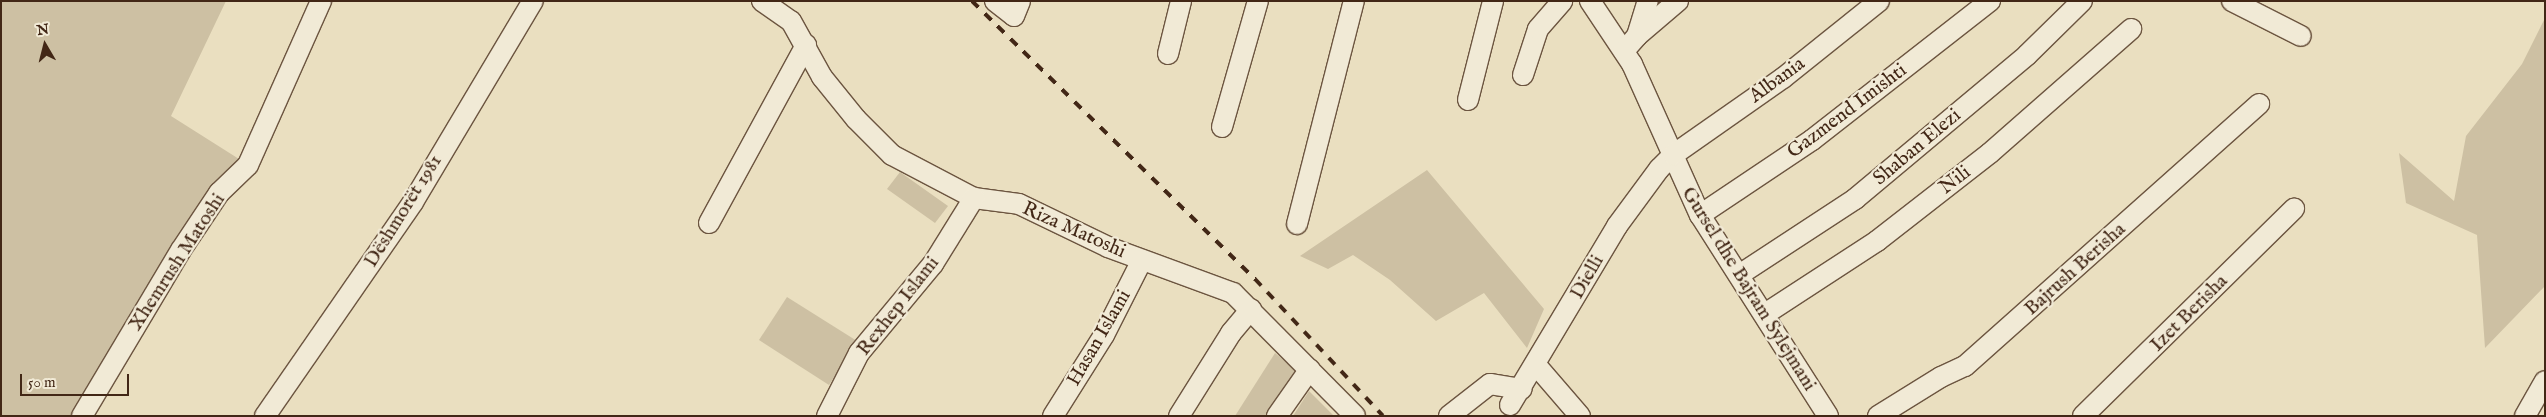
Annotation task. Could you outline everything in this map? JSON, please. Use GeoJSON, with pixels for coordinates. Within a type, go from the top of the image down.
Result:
{"type":"FeatureCollection","features":[{"type":"Feature","properties":{"kind":"street","name":"Xhemrush Matoshi"},"geometry":{"type":"LineString","coordinates":[[82,416],[181,250],[219,194],[248,165],[321,1]]}},
{"type":"Feature","properties":{"kind":"street","name":"Dëshmorët 1981"},"geometry":{"type":"LineString","coordinates":[[265,416],[413,202],[533,1]]}},
{"type":"Feature","properties":{"kind":"street","name":"Riza Matoshi"},"geometry":{"type":"LineString","coordinates":[[762,1],[791,21],[828,84],[856,119],[892,155],[974,198],[1018,204],[1108,247],[1233,293],[1252,309],[1355,416]]}},
{"type":"Feature","properties":{"kind":"street"},"geometry":{"type":"LineString","coordinates":[[995,1],[1014,16],[1020,1]]}},
{"type":"Feature","properties":{"kind":"street"},"geometry":{"type":"LineString","coordinates":[[1168,54],[1181,1]]}},
{"type":"Feature","properties":{"kind":"street"},"geometry":{"type":"LineString","coordinates":[[1222,127],[1258,1]]}},
{"type":"Feature","properties":{"kind":"street"},"geometry":{"type":"LineString","coordinates":[[1297,224],[1354,1]]}},
{"type":"Feature","properties":{"kind":"street"},"geometry":{"type":"LineString","coordinates":[[1468,100],[1493,1]]}},
{"type":"Feature","properties":{"kind":"street"},"geometry":{"type":"LineString","coordinates":[[1523,75],[1538,29],[1562,1]]}},
{"type":"Feature","properties":{"kind":"street","name":"Gursel dhe Bajram Sylejmani"},"geometry":{"type":"LineString","coordinates":[[1590,1],[1624,51],[1700,215],[1765,314],[1828,416]]}},
{"type":"Feature","properties":{"kind":"street"},"geometry":{"type":"LineString","coordinates":[[1637,36],[1648,1]]}},
{"type":"Feature","properties":{"kind":"street"},"geometry":{"type":"LineString","coordinates":[[1624,51],[1637,36],[1678,1]]}},
{"type":"Feature","properties":{"kind":"street","name":"Albania"},"geometry":{"type":"LineString","coordinates":[[1673,155],[1783,78],[1879,1]]}},
{"type":"Feature","properties":{"kind":"street","name":"Gazmend Imishti"},"geometry":{"type":"LineString","coordinates":[[1700,215],[1812,140],[1990,1]]}},
{"type":"Feature","properties":{"kind":"street","name":"Shaban Elezi"},"geometry":{"type":"LineString","coordinates":[[1739,275],[1855,199],[2027,55],[2082,1]]}},
{"type":"Feature","properties":{"kind":"street"},"geometry":{"type":"LineString","coordinates":[[2232,1],[2301,36]]}},
{"type":"Feature","properties":{"kind":"street","name":"Nili"},"geometry":{"type":"LineString","coordinates":[[1765,314],[1877,241],[1983,159],[2131,29]]}},
{"type":"Feature","properties":{"kind":"street"},"geometry":{"type":"LineString","coordinates":[[709,223],[806,46]]}},
{"type":"Feature","properties":{"kind":"street","name":"Bajrush Berisha"},"geometry":{"type":"LineString","coordinates":[[1878,416],[1941,376],[1965,366],[2259,104]]}},
{"type":"Feature","properties":{"kind":"street","name":"Dielli"},"geometry":{"type":"LineString","coordinates":[[1510,405],[1522,389],[1617,226],[1646,184],[1673,155]]}},
{"type":"Feature","properties":{"kind":"street","name":"Rexhep Islami"},"geometry":{"type":"LineString","coordinates":[[827,416],[859,353],[933,264],[974,198]]}},
{"type":"Feature","properties":{"kind":"street","name":"Izet Berisha"},"geometry":{"type":"LineString","coordinates":[[2083,416],[2294,209]]}},
{"type":"Feature","properties":{"kind":"street","name":"Hasan Islami"},"geometry":{"type":"LineString","coordinates":[[1053,416],[1104,335],[1142,260]]}},
{"type":"Feature","properties":{"kind":"street"},"geometry":{"type":"LineString","coordinates":[[1179,416],[1231,333],[1252,309]]}},
{"type":"Feature","properties":{"kind":"street"},"geometry":{"type":"LineString","coordinates":[[1536,365],[1580,416]]}},
{"type":"Feature","properties":{"kind":"street"},"geometry":{"type":"LineString","coordinates":[[1277,416],[1310,369]]}},
{"type":"Feature","properties":{"kind":"street"},"geometry":{"type":"LineString","coordinates":[[2525,416],[2545,381]]}},
{"type":"Feature","properties":{"kind":"street"},"geometry":{"type":"LineString","coordinates":[[1449,416],[1490,384],[1522,389]]}},
{"type":"Feature","properties":{"kind":"shaded area"},"geometry":{"type":"Polygon","coordinates":[[[1,1],[226,1],[171,116],[258,171],[225,200],[89,416],[1,416],[1,1]]]}},
{"type":"Feature","properties":{"kind":"shaded area"},"geometry":{"type":"Polygon","coordinates":[[[2545,18],[2545,286],[2485,348],[2477,235],[2406,203],[2399,153],[2454,201],[2466,136],[2522,64],[2545,18]]]}},
{"type":"Feature","properties":{"kind":"shaded area"},"geometry":{"type":"Polygon","coordinates":[[[1427,170],[1544,309],[1527,348],[1484,293],[1436,321],[1390,280],[1353,255],[1328,269],[1300,256],[1427,170]]]}},
{"type":"Feature","properties":{"kind":"shaded area"},"geometry":{"type":"Polygon","coordinates":[[[900,172],[948,206],[935,223],[887,189],[900,172]]]}},
{"type":"Feature","properties":{"kind":"shaded area"},"geometry":{"type":"Polygon","coordinates":[[[787,297],[857,341],[829,385],[759,340],[787,297]]]}},
{"type":"Feature","properties":{"kind":"shaded area"},"geometry":{"type":"Polygon","coordinates":[[[1275,353],[1300,374],[1271,416],[1235,416],[1275,353]]]}},
{"type":"Feature","properties":{"kind":"shaded area"},"geometry":{"type":"Polygon","coordinates":[[[1309,391],[1334,416],[1293,416],[1309,391]]]}},
{"type":"Feature","properties":{"kind":"railway"},"geometry":{"type":"LineString","coordinates":[[972,1],[1255,279],[1383,416]]}}]}
